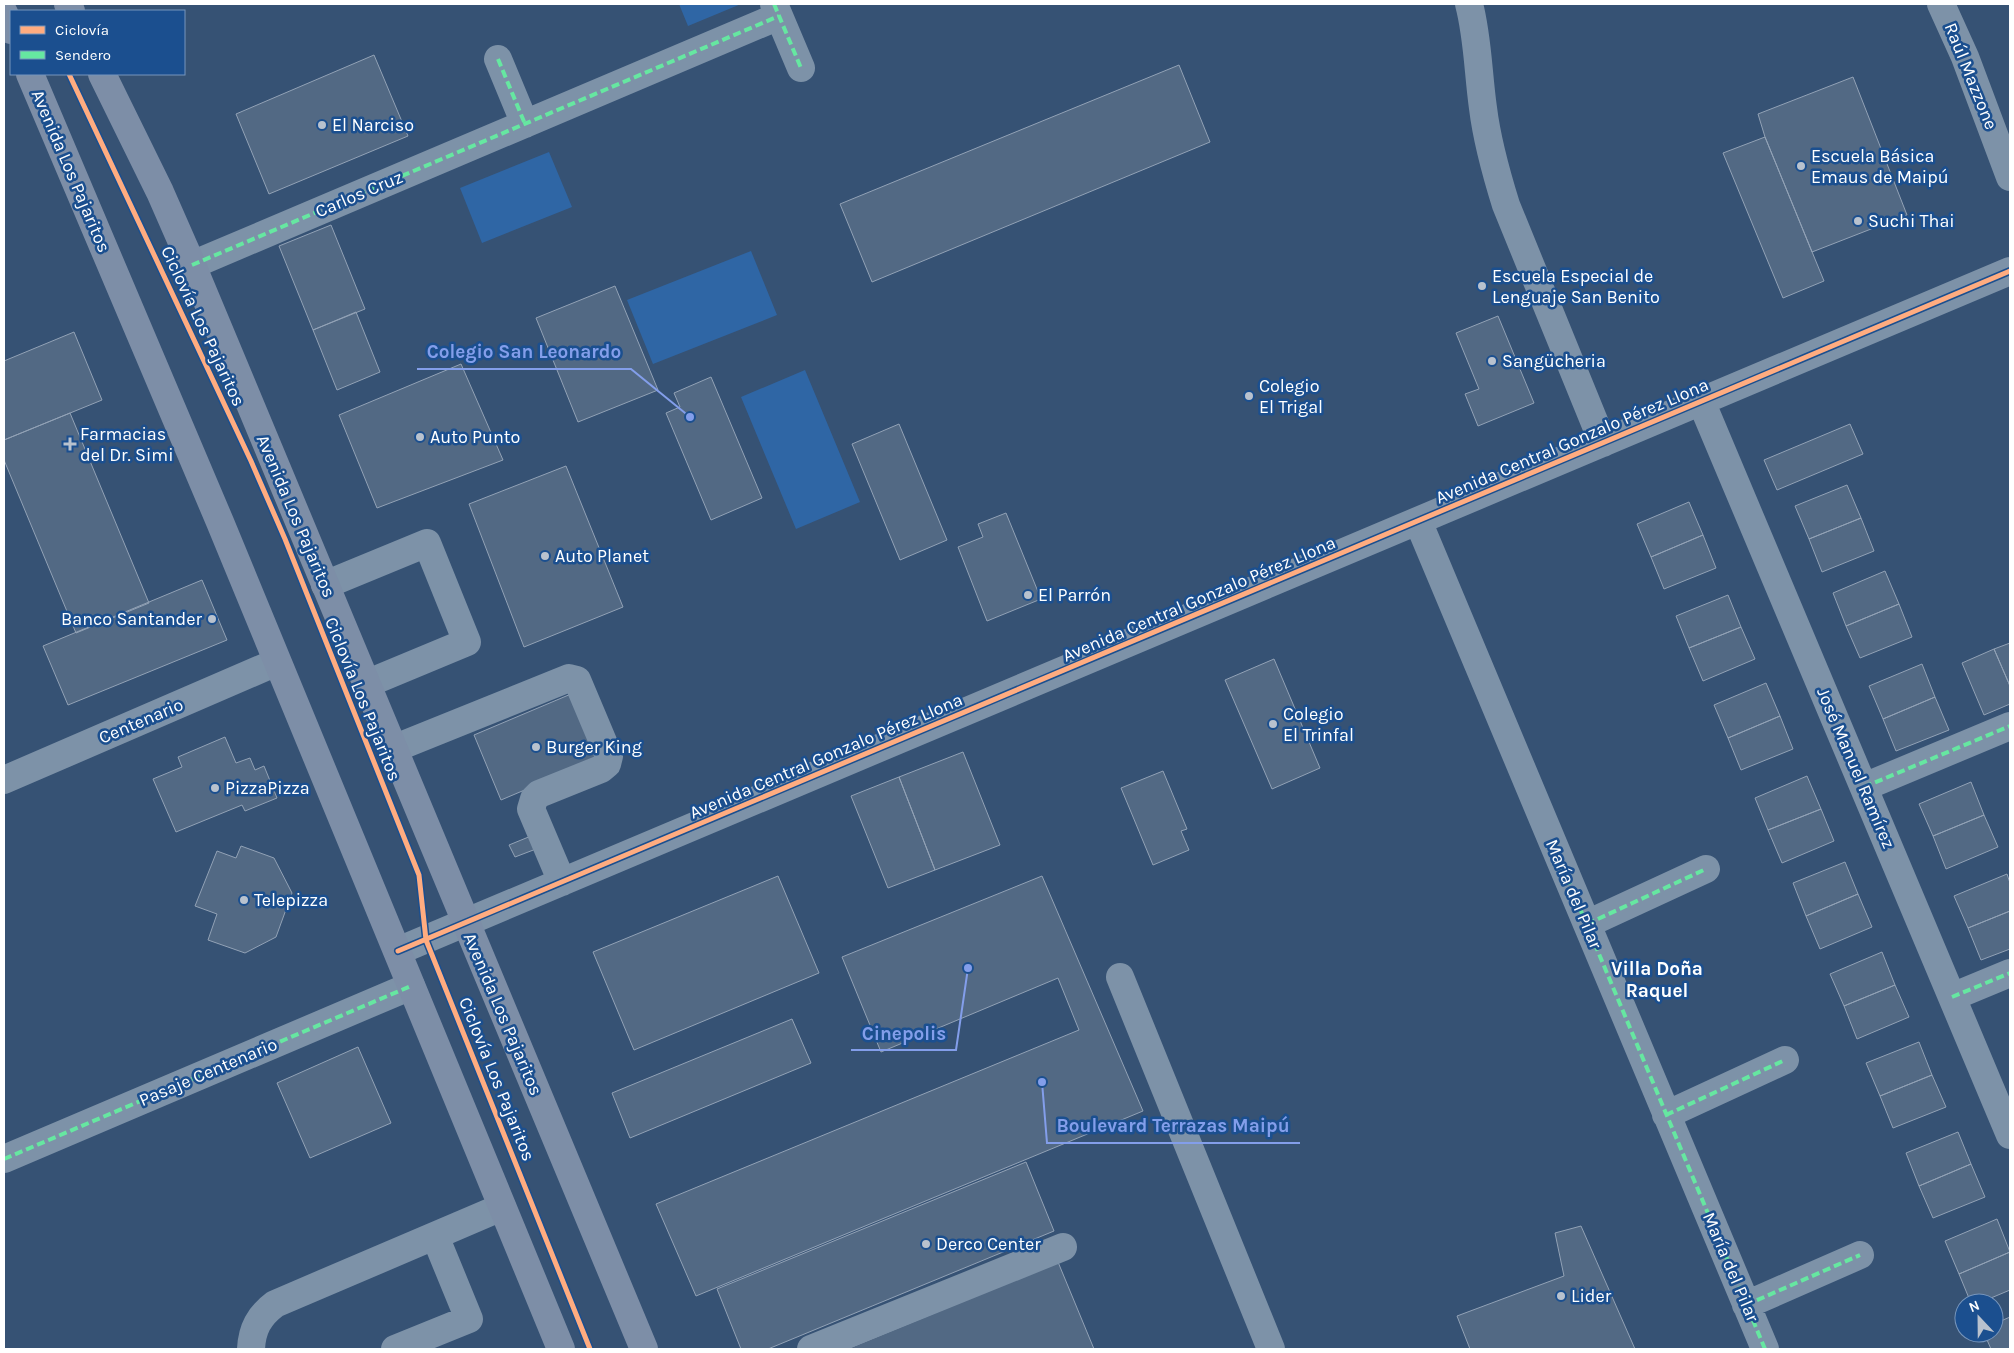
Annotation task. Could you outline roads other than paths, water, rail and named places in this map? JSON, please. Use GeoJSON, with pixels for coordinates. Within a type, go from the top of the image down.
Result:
{"type":"FeatureCollection","features":[{"type":"Feature","properties":{"kind":"main road"},"geometry":{"type":"LineString","coordinates":[[4,13],[10,28]]}},
{"type":"Feature","properties":{"kind":"main road","name":"Avenida Los Pajaritos"},"geometry":{"type":"LineString","coordinates":[[30,75],[398,951],[562,1349]]}},
{"type":"Feature","properties":{"kind":"main road","name":"Avenida Los Pajaritos"},"geometry":{"type":"LineString","coordinates":[[102,75],[192,265],[644,1349]]}},
{"type":"Feature","properties":{"kind":"street"},"geometry":{"type":"LineString","coordinates":[[1469,4],[1477,48],[1487,135],[1495,171],[1506,205],[1602,443]]}},
{"type":"Feature","properties":{"kind":"street","name":"Raúl Mazzone"},"geometry":{"type":"LineString","coordinates":[[1941,4],[1965,57],[2010,177]]}},
{"type":"Feature","properties":{"kind":"street","name":"Carlos Cruz"},"geometry":{"type":"LineString","coordinates":[[192,265],[526,124],[776,10],[801,68]]}},
{"type":"Feature","properties":{"kind":"street"},"geometry":{"type":"LineString","coordinates":[[498,59],[526,124]]}},
{"type":"Feature","properties":{"kind":"street","name":"Avenida Central Gonzalo Pérez Llona"},"geometry":{"type":"LineString","coordinates":[[398,951],[2010,271]]}},
{"type":"Feature","properties":{"kind":"street","name":"José Manuel Ramírez"},"geometry":{"type":"LineString","coordinates":[[1702,401],[2010,1135]]}},
{"type":"Feature","properties":{"kind":"street","name":"María del Pilar"},"geometry":{"type":"LineString","coordinates":[[1418,521],[1765,1349]]}},
{"type":"Feature","properties":{"kind":"street"},"geometry":{"type":"LineString","coordinates":[[325,585],[427,543],[467,642],[366,684]]}},
{"type":"Feature","properties":{"kind":"street","name":"Centenario"},"geometry":{"type":"LineString","coordinates":[[4,780],[277,662]]}},
{"type":"Feature","properties":{"kind":"street"},"geometry":{"type":"LineString","coordinates":[[392,748],[569,678],[576,680],[609,756],[607,764],[601,769],[539,794],[534,799],[531,809],[562,882]]}},
{"type":"Feature","properties":{"kind":"street"},"geometry":{"type":"LineString","coordinates":[[1864,787],[2010,726]]}},
{"type":"Feature","properties":{"kind":"street"},"geometry":{"type":"LineString","coordinates":[[1587,924],[1706,869]]}},
{"type":"Feature","properties":{"kind":"street"},"geometry":{"type":"LineString","coordinates":[[1952,997],[2010,973]]}},
{"type":"Feature","properties":{"kind":"street"},"geometry":{"type":"LineString","coordinates":[[1120,977],[1271,1349]]}},
{"type":"Feature","properties":{"kind":"street","name":"Pasaje Centenario"},"geometry":{"type":"LineString","coordinates":[[4,1159],[412,986]]}},
{"type":"Feature","properties":{"kind":"street"},"geometry":{"type":"LineString","coordinates":[[1666,1115],[1785,1060]]}},
{"type":"Feature","properties":{"kind":"street"},"geometry":{"type":"LineString","coordinates":[[251,1349],[256,1323],[264,1312],[275,1304],[502,1207]]}},
{"type":"Feature","properties":{"kind":"street"},"geometry":{"type":"LineString","coordinates":[[395,1349],[469,1319],[435,1236]]}},
{"type":"Feature","properties":{"kind":"street"},"geometry":{"type":"LineString","coordinates":[[810,1349],[1063,1247]]}},
{"type":"Feature","properties":{"kind":"street"},"geometry":{"type":"LineString","coordinates":[[1746,1304],[1860,1255]]}},
{"type":"Feature","properties":{"kind":"place","name":"El Narciso"},"geometry":{"type":"Point","coordinates":[322,125]}},
{"type":"Feature","properties":{"kind":"place","name":"Escuela Básica Emaus de Maipú"},"geometry":{"type":"Point","coordinates":[1801,166]}},
{"type":"Feature","properties":{"kind":"place","name":"Suchi Thai"},"geometry":{"type":"Point","coordinates":[1858,221]}},
{"type":"Feature","properties":{"kind":"place","name":"Escuela Especial de Lenguaje San Benito"},"geometry":{"type":"Point","coordinates":[1482,286]}},
{"type":"Feature","properties":{"kind":"place","name":"Sangücheria"},"geometry":{"type":"Point","coordinates":[1492,361]}},
{"type":"Feature","properties":{"kind":"place","name":"Colegio El Trigal"},"geometry":{"type":"Point","coordinates":[1249,396]}},
{"type":"Feature","properties":{"kind":"place","name":"Colegio San Leonardo"},"geometry":{"type":"Point","coordinates":[690,417]}},
{"type":"Feature","properties":{"kind":"place","name":"Auto Punto"},"geometry":{"type":"Point","coordinates":[420,437]}},
{"type":"Feature","properties":{"kind":"place","name":"Farmacias del Dr. Simi"},"geometry":{"type":"Point","coordinates":[70,444]}},
{"type":"Feature","properties":{"kind":"place","name":"Auto Planet"},"geometry":{"type":"Point","coordinates":[545,556]}},
{"type":"Feature","properties":{"kind":"place","name":"El Parrón"},"geometry":{"type":"Point","coordinates":[1028,595]}},
{"type":"Feature","properties":{"kind":"place","name":"Banco Santander"},"geometry":{"type":"Point","coordinates":[212,619]}},
{"type":"Feature","properties":{"kind":"place","name":"Colegio El Trinfal"},"geometry":{"type":"Point","coordinates":[1273,724]}},
{"type":"Feature","properties":{"kind":"place","name":"Burger King"},"geometry":{"type":"Point","coordinates":[536,747]}},
{"type":"Feature","properties":{"kind":"place","name":"PizzaPizza"},"geometry":{"type":"Point","coordinates":[215,788]}},
{"type":"Feature","properties":{"kind":"place","name":"Telepizza"},"geometry":{"type":"Point","coordinates":[244,900]}},
{"type":"Feature","properties":{"kind":"place","name":"Cinepolis"},"geometry":{"type":"Point","coordinates":[968,968]}},
{"type":"Feature","properties":{"kind":"place","name":"Boulevard Terrazas Maipú"},"geometry":{"type":"Point","coordinates":[1042,1082]}},
{"type":"Feature","properties":{"kind":"place","name":"Derco Center"},"geometry":{"type":"Point","coordinates":[926,1244]}},
{"type":"Feature","properties":{"kind":"place","name":"Lider"},"geometry":{"type":"Point","coordinates":[1561,1296]}},
{"type":"Feature","properties":{"kind":"district","name":"Villa Doña Raquel"},"geometry":{"type":"Point","coordinates":[1657,980]}}]}
